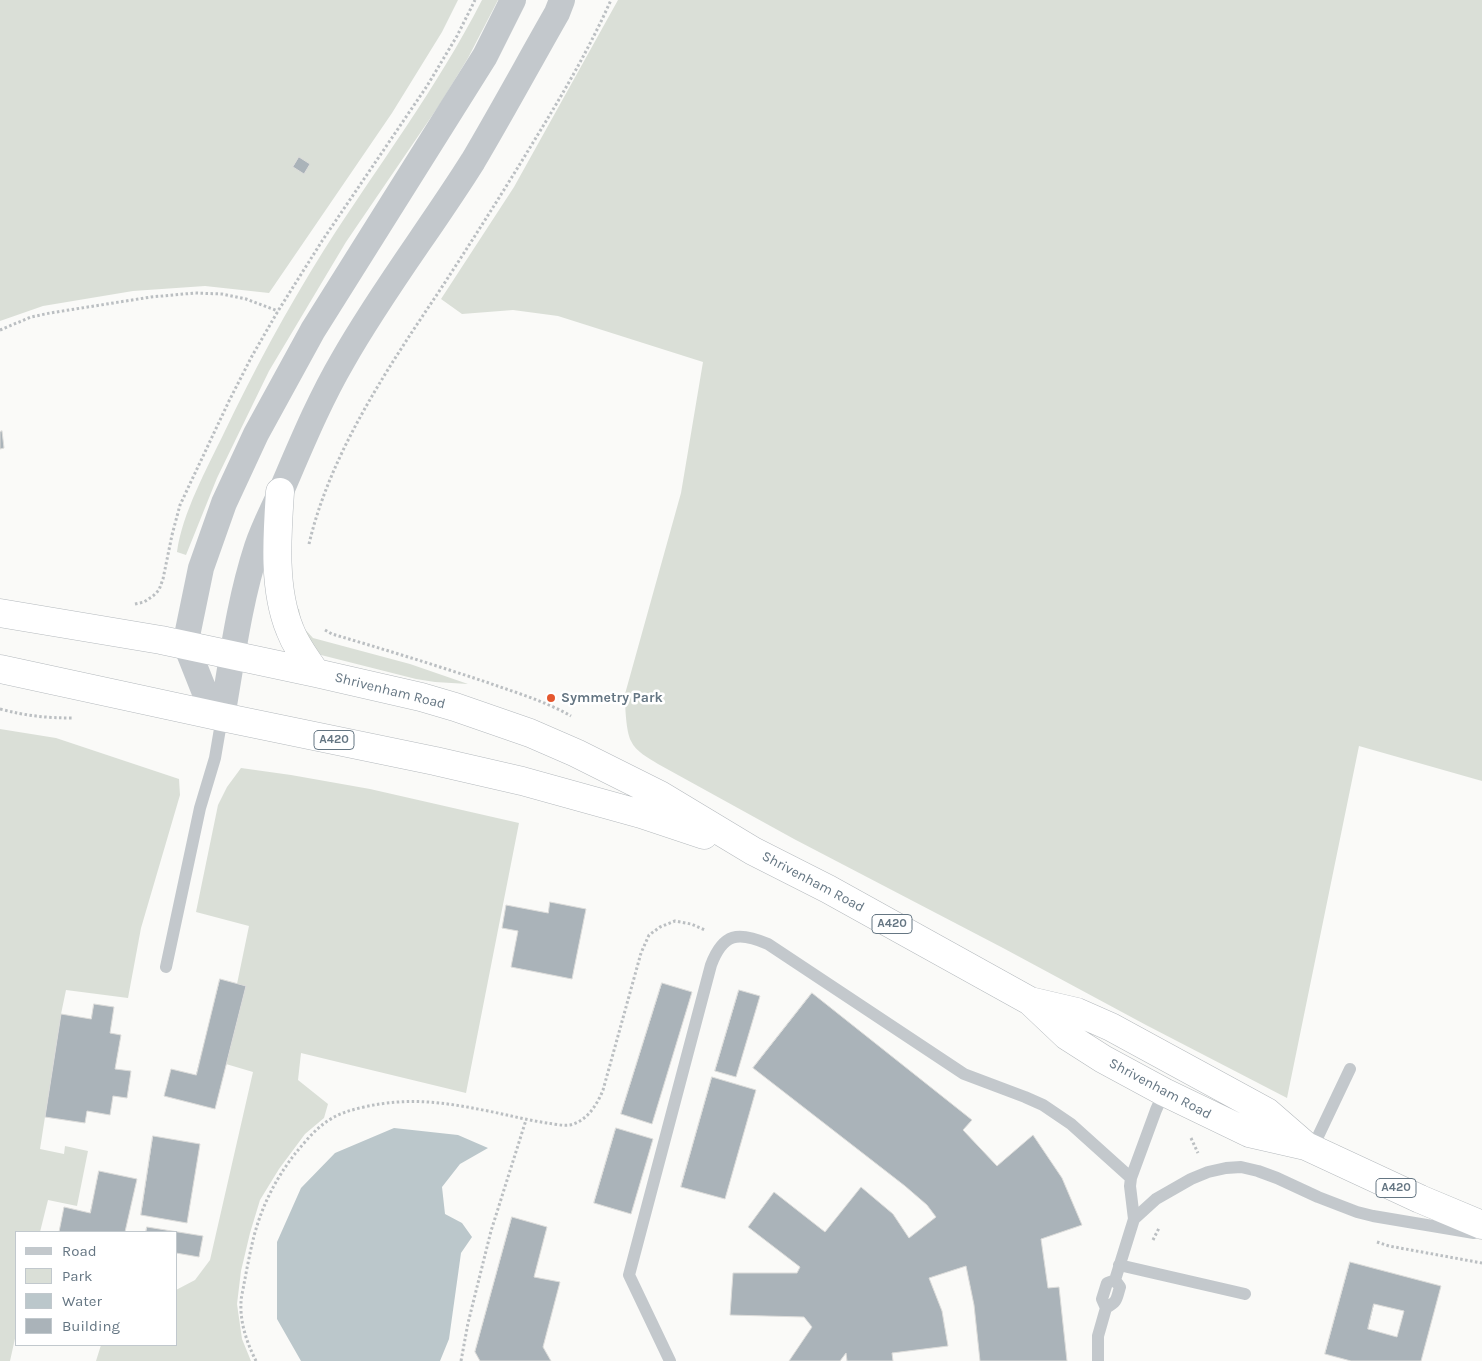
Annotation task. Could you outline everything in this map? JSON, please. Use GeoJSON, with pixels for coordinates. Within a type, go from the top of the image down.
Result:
{"type":"FeatureCollection","features":[{"type":"Feature","properties":{"kind":"highway"},"geometry":{"type":"LineString","coordinates":[[280,492],[278,548],[281,599],[295,642],[316,673]]}},
{"type":"Feature","properties":{"kind":"highway","name":"Shrivenham Road"},"geometry":{"type":"LineString","coordinates":[[0,613],[186,644],[233,654],[421,697],[530,733],[576,753],[660,796],[753,850],[828,888],[1030,1001],[1067,1036],[1103,1059],[1160,1101],[1249,1133],[1309,1148],[1412,1196],[1482,1225]]}},
{"type":"Feature","properties":{"kind":"highway","name":"Shrivenham Road"},"geometry":{"type":"LineString","coordinates":[[0,669],[522,781],[641,814],[753,850]]}},
{"type":"Feature","properties":{"kind":"highway","name":"Shrivenham Road"},"geometry":{"type":"LineString","coordinates":[[1030,1001],[1077,1012],[1093,1018],[1267,1112],[1309,1148]]}},
{"type":"Feature","properties":{"kind":"highway"},"geometry":{"type":"LineString","coordinates":[[1160,1101],[1196,1073]]}},
{"type":"Feature","properties":{"kind":"street"},"geometry":{"type":"LineString","coordinates":[[222,717],[207,698],[186,644],[200,568],[224,503],[256,434],[313,330],[485,56],[512,0]]}},
{"type":"Feature","properties":{"kind":"street"},"geometry":{"type":"LineString","coordinates":[[222,717],[249,573],[269,516],[325,392],[378,304],[473,160],[557,13],[562,0]]}},
{"type":"Feature","properties":{"kind":"lane"},"geometry":{"type":"LineString","coordinates":[[166,967],[200,808],[215,758],[222,717]]}},
{"type":"Feature","properties":{"kind":"lane"},"geometry":{"type":"LineString","coordinates":[[670,1361],[629,1275],[711,965],[720,946],[731,938],[742,935],[768,944],[964,1074],[1043,1105],[1071,1124],[1131,1178]]}},
{"type":"Feature","properties":{"kind":"lane"},"geometry":{"type":"LineString","coordinates":[[1309,1148],[1350,1069]]}},
{"type":"Feature","properties":{"kind":"lane"},"geometry":{"type":"LineString","coordinates":[[1098,1361],[1098,1336],[1106,1308],[1102,1299],[1107,1283],[1115,1280],[1134,1219],[1130,1186],[1131,1178],[1160,1101]]}},
{"type":"Feature","properties":{"kind":"lane"},"geometry":{"type":"LineString","coordinates":[[1134,1219],[1156,1199],[1177,1186],[1208,1172],[1226,1168],[1248,1168],[1277,1178],[1357,1212],[1482,1234]]}},
{"type":"Feature","properties":{"kind":"lane"},"geometry":{"type":"LineString","coordinates":[[1119,1265],[1245,1294]]}},
{"type":"Feature","properties":{"kind":"path"},"geometry":{"type":"LineString","coordinates":[[307,553],[311,535],[330,480],[374,394],[499,199],[550,115],[580,63],[611,0]]}},
{"type":"Feature","properties":{"kind":"path"},"geometry":{"type":"LineString","coordinates":[[0,330],[31,317],[50,313],[151,297],[195,293],[222,294],[246,298],[278,310]]}},
{"type":"Feature","properties":{"kind":"path"},"geometry":{"type":"LineString","coordinates":[[321,628],[332,634],[401,654],[499,687],[561,710],[573,717]]}},
{"type":"Feature","properties":{"kind":"path"},"geometry":{"type":"LineString","coordinates":[[0,709],[48,718],[81,718]]}},
{"type":"Feature","properties":{"kind":"path"},"geometry":{"type":"LineString","coordinates":[[256,1361],[244,1331],[241,1303],[258,1222],[266,1199],[276,1180],[306,1140],[327,1121],[341,1113],[383,1103],[406,1101],[430,1101],[561,1125],[570,1124],[584,1118],[594,1109],[602,1090],[641,953],[649,935],[660,927],[674,921],[691,924],[706,930],[724,942]]}},
{"type":"Feature","properties":{"kind":"path"},"geometry":{"type":"LineString","coordinates":[[1160,1101],[1184,1126],[1208,1172]]}},
{"type":"Feature","properties":{"kind":"path"},"geometry":{"type":"LineString","coordinates":[[461,1361],[468,1323],[492,1231],[526,1120]]}},
{"type":"Feature","properties":{"kind":"path"},"geometry":{"type":"LineString","coordinates":[[1125,1246],[1148,1252],[1163,1222]]}},
{"type":"Feature","properties":{"kind":"path"},"geometry":{"type":"LineString","coordinates":[[1374,1240],[1389,1246],[1482,1263]]}},
{"type":"Feature","properties":{"kind":"green space"},"geometry":{"type":"Polygon","coordinates":[[[0,0],[458,0],[442,32],[392,113],[269,293],[205,286],[133,291],[43,306],[0,321],[0,0]]]}},
{"type":"Feature","properties":{"kind":"green space"},"geometry":{"type":"Polygon","coordinates":[[[482,0],[498,0],[468,58],[440,104],[346,242],[269,371],[217,478],[186,555],[177,552],[184,522],[196,491],[235,409],[271,340],[324,250],[446,65],[482,0]]]}},
{"type":"Feature","properties":{"kind":"green space"},"geometry":{"type":"Polygon","coordinates":[[[618,0],[1482,0],[1482,781],[1359,746],[1287,1098],[794,839],[658,764],[633,745],[629,737],[627,725],[625,694],[681,493],[703,362],[558,316],[513,310],[462,314],[441,299],[514,187],[618,0]]]}},
{"type":"Feature","properties":{"kind":"green space"},"geometry":{"type":"Polygon","coordinates":[[[292,607],[299,609],[302,626],[313,638],[410,664],[468,684],[416,679],[321,655],[310,648],[292,607]]]}},
{"type":"Feature","properties":{"kind":"green space"},"geometry":{"type":"Polygon","coordinates":[[[0,729],[56,738],[179,779],[180,795],[141,928],[128,998],[66,990],[40,1149],[64,1154],[65,1146],[88,1151],[77,1206],[48,1200],[40,1231],[15,1231],[15,1338],[10,1361],[0,1361],[0,729]]]}},
{"type":"Feature","properties":{"kind":"green space"},"geometry":{"type":"Polygon","coordinates":[[[241,768],[370,789],[519,823],[466,1093],[301,1053],[298,1080],[328,1104],[324,1118],[305,1134],[279,1169],[260,1200],[250,1233],[241,1271],[237,1304],[242,1339],[251,1361],[96,1361],[101,1346],[178,1346],[178,1289],[195,1280],[210,1260],[253,1072],[226,1064],[246,986],[237,984],[249,926],[196,912],[218,805],[227,787],[241,768]]]}},
{"type":"Feature","properties":{"kind":"water"},"geometry":{"type":"Polygon","coordinates":[[[394,1128],[458,1135],[488,1148],[460,1164],[442,1187],[445,1214],[462,1223],[472,1237],[461,1253],[449,1339],[440,1361],[301,1361],[277,1319],[277,1242],[301,1188],[335,1153],[394,1128]]]}},
{"type":"Feature","properties":{"kind":"building"},"geometry":{"type":"Polygon","coordinates":[[[299,157],[310,164],[304,174],[293,167],[299,157]]]}},
{"type":"Feature","properties":{"kind":"building"},"geometry":{"type":"Polygon","coordinates":[[[2,431],[4,448],[0,449],[0,432],[2,431]]]}},
{"type":"Feature","properties":{"kind":"building"},"geometry":{"type":"Polygon","coordinates":[[[550,902],[586,909],[572,979],[511,967],[518,931],[502,928],[506,905],[548,913],[550,902]]]}},
{"type":"Feature","properties":{"kind":"building"},"geometry":{"type":"Polygon","coordinates":[[[220,979],[246,986],[215,1109],[164,1096],[171,1069],[196,1075],[220,979]]]}},
{"type":"Feature","properties":{"kind":"building"},"geometry":{"type":"Polygon","coordinates":[[[662,983],[692,992],[652,1124],[621,1114],[662,983]]]}},
{"type":"Feature","properties":{"kind":"building"},"geometry":{"type":"Polygon","coordinates":[[[739,990],[760,996],[736,1077],[715,1071],[739,990]]]}},
{"type":"Feature","properties":{"kind":"building"},"geometry":{"type":"Polygon","coordinates":[[[812,993],[972,1120],[963,1130],[997,1166],[1033,1135],[1062,1178],[1082,1225],[1041,1239],[1048,1288],[1059,1287],[1067,1361],[980,1361],[974,1305],[966,1266],[929,1278],[942,1311],[948,1346],[892,1353],[893,1361],[847,1361],[846,1353],[840,1361],[789,1361],[812,1327],[804,1317],[730,1315],[733,1273],[797,1273],[800,1267],[748,1227],[774,1192],[825,1232],[861,1187],[893,1214],[909,1238],[936,1217],[927,1205],[905,1186],[753,1068],[812,993]]]}},
{"type":"Feature","properties":{"kind":"building"},"geometry":{"type":"Polygon","coordinates":[[[94,1004],[114,1007],[110,1033],[121,1035],[115,1069],[131,1071],[127,1098],[113,1096],[110,1115],[87,1111],[85,1123],[45,1117],[61,1014],[91,1019],[94,1004]]]}},
{"type":"Feature","properties":{"kind":"building"},"geometry":{"type":"Polygon","coordinates":[[[712,1077],[756,1090],[725,1199],[681,1187],[712,1077]]]}},
{"type":"Feature","properties":{"kind":"building"},"geometry":{"type":"Polygon","coordinates":[[[616,1128],[653,1139],[631,1214],[594,1203],[616,1128]]]}},
{"type":"Feature","properties":{"kind":"building"},"geometry":{"type":"Polygon","coordinates":[[[153,1136],[200,1144],[187,1223],[141,1215],[153,1136]]]}},
{"type":"Feature","properties":{"kind":"building"},"geometry":{"type":"Polygon","coordinates":[[[99,1171],[137,1179],[125,1231],[59,1231],[64,1207],[90,1213],[99,1171]]]}},
{"type":"Feature","properties":{"kind":"building"},"geometry":{"type":"Polygon","coordinates":[[[512,1217],[547,1227],[534,1277],[560,1282],[543,1347],[551,1361],[480,1361],[475,1352],[512,1217]]]}},
{"type":"Feature","properties":{"kind":"building"},"geometry":{"type":"Polygon","coordinates":[[[147,1227],[172,1231],[146,1231],[147,1227]]]}},
{"type":"Feature","properties":{"kind":"building"},"geometry":{"type":"Polygon","coordinates":[[[178,1232],[203,1236],[199,1257],[178,1253],[178,1232]]]}},
{"type":"Feature","properties":{"kind":"building"},"geometry":{"type":"Polygon","coordinates":[[[1350,1262],[1441,1286],[1421,1361],[1351,1361],[1325,1354],[1350,1262]],[[1374,1304],[1368,1329],[1397,1337],[1404,1311],[1374,1304]]]}},
{"type":"Feature","properties":{"kind":"place","name":"Symmetry Park"},"geometry":{"type":"Point","coordinates":[551,698]}}]}
